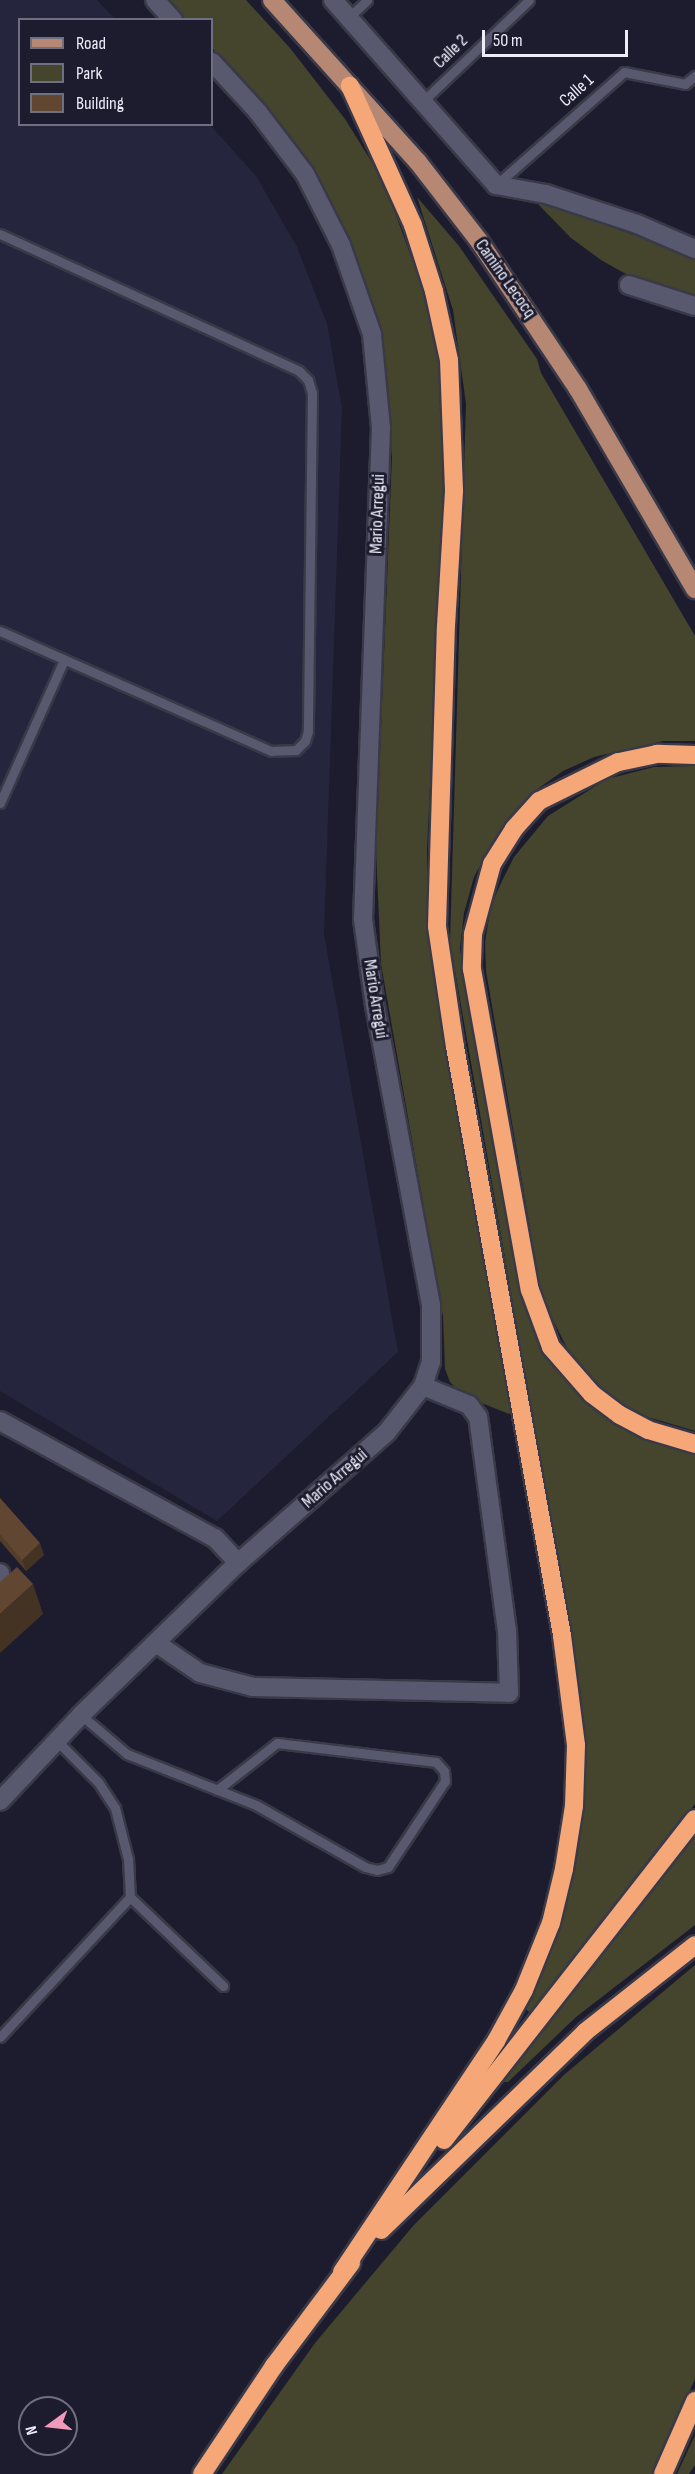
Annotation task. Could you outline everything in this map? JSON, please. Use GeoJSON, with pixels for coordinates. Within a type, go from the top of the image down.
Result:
{"type":"FeatureCollection","features":[{"type":"Feature","properties":{"kind":"highway"},"geometry":{"type":"LineString","coordinates":[[202,2474],[342,2272],[496,2041],[524,1990],[551,1923],[564,1869],[574,1806],[576,1745],[562,1635],[455,1047],[437,926],[446,626],[454,490],[449,360],[434,291],[413,225],[350,86]]}},
{"type":"Feature","properties":{"kind":"highway"},"geometry":{"type":"LineString","coordinates":[[695,754],[657,754],[618,762],[539,801],[514,829],[492,864],[472,934],[472,969],[530,1290],[550,1347],[592,1394],[620,1415],[648,1430],[695,1444]]}},
{"type":"Feature","properties":{"kind":"highway"},"geometry":{"type":"LineString","coordinates":[[342,2272],[695,1820]]}},
{"type":"Feature","properties":{"kind":"highway"},"geometry":{"type":"LineString","coordinates":[[342,2272],[411,2198],[576,2040],[695,1945]]}},
{"type":"Feature","properties":{"kind":"highway"},"geometry":{"type":"LineString","coordinates":[[663,2474],[695,2401]]}},
{"type":"Feature","properties":{"kind":"main road","name":"Camino Lecocq"},"geometry":{"type":"LineString","coordinates":[[272,0],[418,162],[533,318],[687,563],[695,589]]}},
{"type":"Feature","properties":{"kind":"street"},"geometry":{"type":"LineString","coordinates":[[154,0],[171,18]]}},
{"type":"Feature","properties":{"kind":"street"},"geometry":{"type":"LineString","coordinates":[[333,0],[421,103],[496,185],[546,194],[626,220],[695,249]]}},
{"type":"Feature","properties":{"kind":"street","name":"Mario Arregui"},"geometry":{"type":"LineString","coordinates":[[3,1790],[238,1563],[387,1432],[423,1386],[431,1362],[434,1325],[375,1006],[363,919],[381,428],[372,334],[341,245],[305,174],[258,112],[213,63]]}},
{"type":"Feature","properties":{"kind":"street"},"geometry":{"type":"LineString","coordinates":[[628,285],[695,306]]}},
{"type":"Feature","properties":{"kind":"street"},"geometry":{"type":"LineString","coordinates":[[156,1643],[200,1673],[253,1687],[509,1693],[507,1631],[478,1417],[469,1405],[423,1386]]}},
{"type":"Feature","properties":{"kind":"street"},"geometry":{"type":"LineString","coordinates":[[0,1421],[215,1538],[238,1563]]}},
{"type":"Feature","properties":{"kind":"street"},"geometry":{"type":"LineString","coordinates":[[0,1573],[0,1593]]}},
{"type":"Feature","properties":{"kind":"lane"},"geometry":{"type":"LineString","coordinates":[[348,18],[368,0]]}},
{"type":"Feature","properties":{"kind":"lane","name":"Calle 2"},"geometry":{"type":"LineString","coordinates":[[421,103],[529,0]]}},
{"type":"Feature","properties":{"kind":"lane","name":"Calle 1"},"geometry":{"type":"LineString","coordinates":[[496,185],[624,72],[685,84],[695,76]]}},
{"type":"Feature","properties":{"kind":"lane"},"geometry":{"type":"LineString","coordinates":[[0,234],[299,371],[312,393],[308,731],[305,741],[296,750],[272,751],[0,631]]}},
{"type":"Feature","properties":{"kind":"lane"},"geometry":{"type":"LineString","coordinates":[[0,803],[64,660]]}},
{"type":"Feature","properties":{"kind":"lane"},"geometry":{"type":"LineString","coordinates":[[81,1715],[127,1754],[217,1790],[256,1805],[365,1867],[377,1870],[388,1867],[445,1781],[444,1771],[436,1762],[278,1743],[217,1790]]}},
{"type":"Feature","properties":{"kind":"lane"},"geometry":{"type":"LineString","coordinates":[[56,1740],[98,1782],[115,1808],[128,1859],[130,1897],[223,1986]]}},
{"type":"Feature","properties":{"kind":"lane"},"geometry":{"type":"LineString","coordinates":[[0,2037],[130,1897]]}},
{"type":"Feature","properties":{"kind":"shaded area"},"geometry":{"type":"Polygon","coordinates":[[[0,0],[97,0],[114,18],[18,18],[18,126],[211,126],[256,176],[297,247],[327,324],[342,408],[324,934],[398,1352],[217,1521],[0,1391],[0,0]]]}},
{"type":"Feature","properties":{"kind":"green space"},"geometry":{"type":"Polygon","coordinates":[[[168,0],[246,0],[290,48],[345,119],[383,180],[430,308],[443,387],[446,442],[427,851],[428,933],[512,1411],[509,1414],[464,1396],[450,1382],[445,1369],[443,1316],[381,964],[376,851],[392,457],[384,372],[350,246],[321,182],[284,130],[213,49],[213,18],[184,18],[168,0]]]}},
{"type":"Feature","properties":{"kind":"green space"},"geometry":{"type":"Polygon","coordinates":[[[417,197],[459,246],[537,359],[541,373],[695,636],[695,741],[663,741],[594,757],[563,771],[536,790],[492,843],[474,877],[464,913],[460,948],[466,994],[528,1317],[545,1353],[582,1400],[639,1437],[695,1453],[695,1804],[530,2013],[523,2006],[538,1974],[583,1732],[581,1694],[450,942],[466,404],[453,310],[417,197]]]}},
{"type":"Feature","properties":{"kind":"green space"},"geometry":{"type":"Polygon","coordinates":[[[533,199],[695,257],[695,298],[624,273],[601,260],[571,238],[533,199]]]}},
{"type":"Feature","properties":{"kind":"green space"},"geometry":{"type":"Polygon","coordinates":[[[695,766],[695,1431],[641,1415],[609,1395],[584,1372],[567,1348],[542,1298],[486,971],[485,942],[491,906],[514,857],[548,816],[607,779],[654,767],[695,766]]]}},
{"type":"Feature","properties":{"kind":"green space"},"geometry":{"type":"Polygon","coordinates":[[[695,1835],[695,1925],[576,2017],[508,2082],[503,2082],[695,1835]]]}},
{"type":"Feature","properties":{"kind":"green space"},"geometry":{"type":"Polygon","coordinates":[[[695,1965],[695,2379],[653,2474],[222,2474],[315,2343],[413,2226],[565,2074],[695,1965]]]}},
{"type":"Feature","properties":{"kind":"green space"},"geometry":{"type":"Polygon","coordinates":[[[695,2435],[695,2465],[689,2474],[677,2474],[695,2435]]]}},
{"type":"Feature","properties":{"kind":"building"},"geometry":{"type":"Polygon","coordinates":[[[0,1498],[40,1543],[22,1560],[0,1534],[0,1498]]]}},
{"type":"Feature","properties":{"kind":"building"},"geometry":{"type":"Polygon","coordinates":[[[17,1567],[33,1584],[0,1614],[0,1582],[17,1567]]]}}]}
